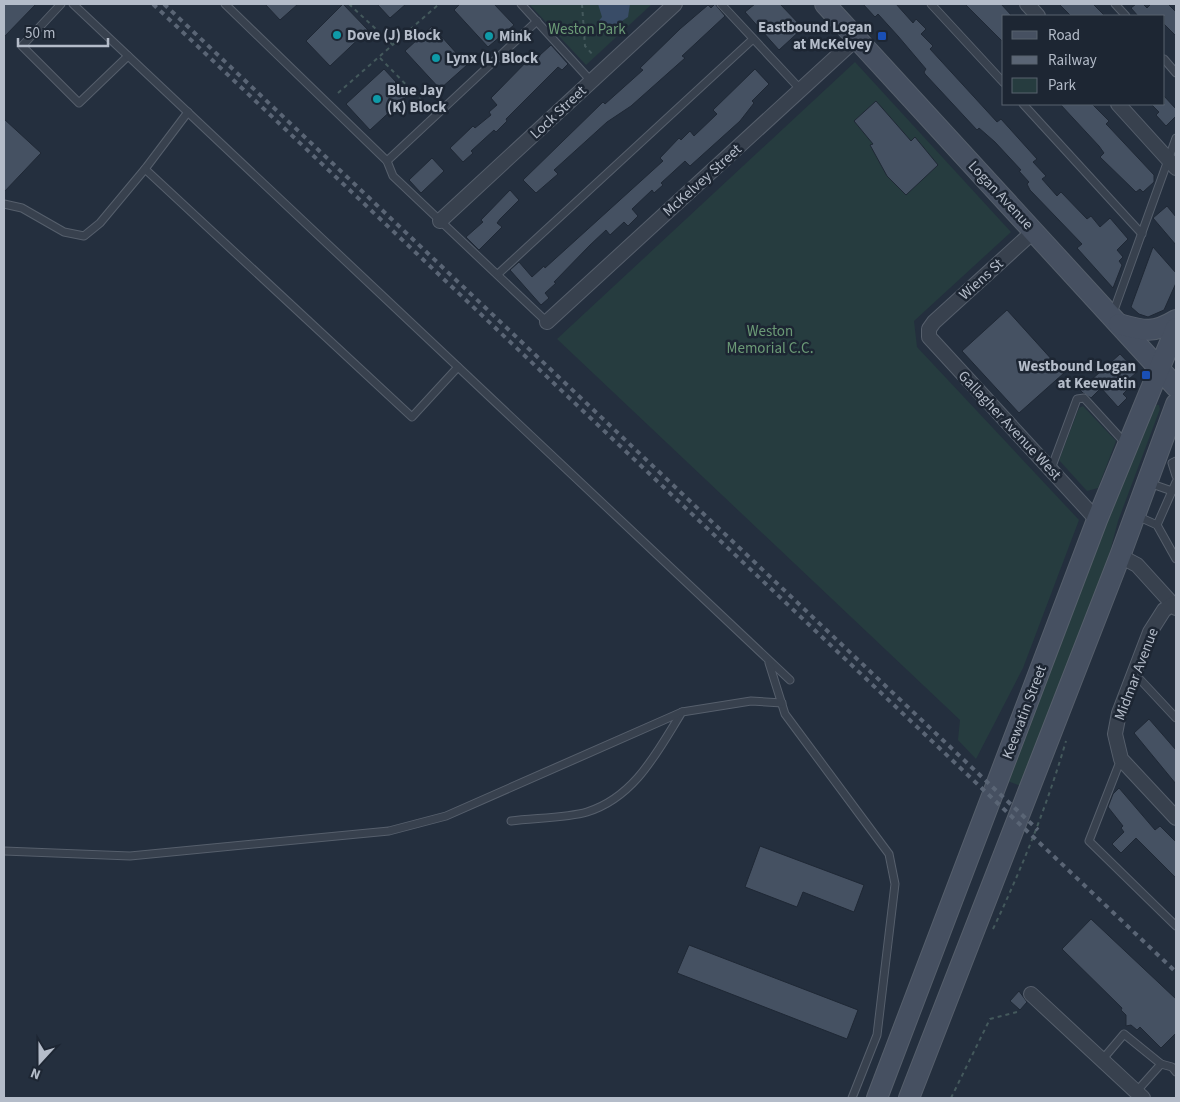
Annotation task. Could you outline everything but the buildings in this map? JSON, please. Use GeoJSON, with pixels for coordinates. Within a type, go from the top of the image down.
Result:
{"type":"FeatureCollection","features":[{"type":"Feature","properties":{"kind":"main road","name":"Logan Avenue"},"geometry":{"type":"LineString","coordinates":[[825,4],[1161,368],[1176,387]]}},
{"type":"Feature","properties":{"kind":"main road"},"geometry":{"type":"LineString","coordinates":[[1116,320],[1145,330],[1157,330],[1176,320]]}},
{"type":"Feature","properties":{"kind":"main road","name":"Keewatin Street"},"geometry":{"type":"LineString","coordinates":[[877,1098],[1097,520],[1176,328]]}},
{"type":"Feature","properties":{"kind":"main road","name":"Keewatin Street"},"geometry":{"type":"LineString","coordinates":[[910,1098],[1120,556],[1176,404]]}},
{"type":"Feature","properties":{"kind":"main road"},"geometry":{"type":"LineString","coordinates":[[1160,444],[1176,432]]}},
{"type":"Feature","properties":{"kind":"street","name":"Lock Street"},"geometry":{"type":"LineString","coordinates":[[440,221],[675,4]]}},
{"type":"Feature","properties":{"kind":"street"},"geometry":{"type":"LineString","coordinates":[[1027,4],[1037,15]]}},
{"type":"Feature","properties":{"kind":"street","name":"McKelvey Street"},"geometry":{"type":"LineString","coordinates":[[547,322],[856,38]]}},
{"type":"Feature","properties":{"kind":"street"},"geometry":{"type":"LineString","coordinates":[[1119,105],[1172,164]]}},
{"type":"Feature","properties":{"kind":"street","name":"Wiens St"},"geometry":{"type":"LineString","coordinates":[[929,329],[1034,231]]}},
{"type":"Feature","properties":{"kind":"street","name":"Gallagher Avenue West"},"geometry":{"type":"LineString","coordinates":[[929,329],[928,337],[1097,520]]}},
{"type":"Feature","properties":{"kind":"street"},"geometry":{"type":"LineString","coordinates":[[1120,556],[1137,565],[1175,604]]}},
{"type":"Feature","properties":{"kind":"street","name":"Midmar Avenue"},"geometry":{"type":"LineString","coordinates":[[1121,759],[1116,741],[1115,725],[1150,632],[1164,610],[1175,604]]}},
{"type":"Feature","properties":{"kind":"street"},"geometry":{"type":"LineString","coordinates":[[1121,759],[1176,818]]}},
{"type":"Feature","properties":{"kind":"street"},"geometry":{"type":"LineString","coordinates":[[1031,994],[1139,1095]]}},
{"type":"Feature","properties":{"kind":"lane"},"geometry":{"type":"LineString","coordinates":[[61,4],[22,46],[80,103],[128,56]]}},
{"type":"Feature","properties":{"kind":"lane"},"geometry":{"type":"LineString","coordinates":[[73,4],[790,680]]}},
{"type":"Feature","properties":{"kind":"lane"},"geometry":{"type":"LineString","coordinates":[[225,4],[387,161],[393,176],[547,322]]}},
{"type":"Feature","properties":{"kind":"lane"},"geometry":{"type":"LineString","coordinates":[[521,4],[591,81]]}},
{"type":"Feature","properties":{"kind":"lane"},"geometry":{"type":"LineString","coordinates":[[720,4],[801,90]]}},
{"type":"Feature","properties":{"kind":"lane"},"geometry":{"type":"LineString","coordinates":[[932,4],[1002,81]]}},
{"type":"Feature","properties":{"kind":"lane"},"geometry":{"type":"LineString","coordinates":[[1115,4],[1125,15]]}},
{"type":"Feature","properties":{"kind":"lane"},"geometry":{"type":"LineString","coordinates":[[387,161],[537,21]]}},
{"type":"Feature","properties":{"kind":"lane"},"geometry":{"type":"LineString","coordinates":[[498,274],[753,39]]}},
{"type":"Feature","properties":{"kind":"lane"},"geometry":{"type":"LineString","coordinates":[[1165,60],[1176,73]]}},
{"type":"Feature","properties":{"kind":"lane"},"geometry":{"type":"LineString","coordinates":[[1024,105],[1142,234]]}},
{"type":"Feature","properties":{"kind":"lane"},"geometry":{"type":"LineString","coordinates":[[4,204],[22,208],[64,232],[84,236],[100,223],[145,169],[188,112]]}},
{"type":"Feature","properties":{"kind":"lane"},"geometry":{"type":"LineString","coordinates":[[1116,320],[1142,234],[1172,164],[1176,138]]}},
{"type":"Feature","properties":{"kind":"lane"},"geometry":{"type":"LineString","coordinates":[[145,169],[412,417],[458,367]]}},
{"type":"Feature","properties":{"kind":"lane"},"geometry":{"type":"LineString","coordinates":[[1051,469],[1077,399],[1084,398],[1128,446]]}},
{"type":"Feature","properties":{"kind":"lane"},"geometry":{"type":"LineString","coordinates":[[1176,461],[1172,463],[1176,476]]}},
{"type":"Feature","properties":{"kind":"lane"},"geometry":{"type":"LineString","coordinates":[[1147,482],[1172,491]]}},
{"type":"Feature","properties":{"kind":"lane"},"geometry":{"type":"LineString","coordinates":[[1157,525],[1176,482]]}},
{"type":"Feature","properties":{"kind":"lane"},"geometry":{"type":"LineString","coordinates":[[1135,515],[1157,525],[1176,559]]}},
{"type":"Feature","properties":{"kind":"lane"},"geometry":{"type":"LineString","coordinates":[[768,660],[785,714],[889,854],[894,869],[895,884],[877,1035],[852,1098]]}},
{"type":"Feature","properties":{"kind":"lane"},"geometry":{"type":"LineString","coordinates":[[1134,673],[1176,718]]}},
{"type":"Feature","properties":{"kind":"lane"},"geometry":{"type":"LineString","coordinates":[[4,851],[130,856],[389,831],[446,816],[682,712],[751,701],[782,703]]}},
{"type":"Feature","properties":{"kind":"lane"},"geometry":{"type":"LineString","coordinates":[[511,821],[586,812],[621,795],[646,770],[682,712]]}},
{"type":"Feature","properties":{"kind":"lane"},"geometry":{"type":"LineString","coordinates":[[1121,759],[1089,840],[1176,926]]}},
{"type":"Feature","properties":{"kind":"lane"},"geometry":{"type":"LineString","coordinates":[[1102,1060],[1124,1034],[1161,1064],[1172,1067],[1176,1072]]}},
{"type":"Feature","properties":{"kind":"lane"},"geometry":{"type":"LineString","coordinates":[[1139,1095],[1161,1064]]}},
{"type":"Feature","properties":{"kind":"path"},"geometry":{"type":"LineString","coordinates":[[349,4],[393,46]]}},
{"type":"Feature","properties":{"kind":"path"},"geometry":{"type":"LineString","coordinates":[[338,94],[439,4]]}},
{"type":"Feature","properties":{"kind":"path"},"geometry":{"type":"LineString","coordinates":[[582,4],[585,46],[594,56]]}},
{"type":"Feature","properties":{"kind":"path"},"geometry":{"type":"LineString","coordinates":[[379,58],[422,101]]}},
{"type":"Feature","properties":{"kind":"path"},"geometry":{"type":"LineString","coordinates":[[951,1098],[990,1019],[1017,1012]]}},
{"type":"Feature","properties":{"kind":"green space","name":"Weston Park"},"geometry":{"type":"Polygon","coordinates":[[[529,4],[652,4],[586,65],[529,4]]]}},
{"type":"Feature","properties":{"kind":"green space","name":"Weston Memorial C.C."},"geometry":{"type":"Polygon","coordinates":[[[855,62],[1011,232],[914,321],[917,347],[1079,520],[1023,668],[976,759],[958,740],[960,720],[557,339],[855,62]]]}},
{"type":"Feature","properties":{"kind":"green space"},"geometry":{"type":"Polygon","coordinates":[[[1155,405],[1159,405],[1160,409],[1118,521],[1108,559],[1021,786],[1005,780],[1152,408],[1155,405]]]}},
{"type":"Feature","properties":{"kind":"green space"},"geometry":{"type":"Polygon","coordinates":[[[1083,406],[1116,441],[1098,488],[1087,491],[1059,460],[1079,408],[1083,406]]]}},
{"type":"Feature","properties":{"kind":"water"},"geometry":{"type":"Polygon","coordinates":[[[598,4],[630,4],[628,17],[616,25],[612,31],[606,33],[600,30],[597,23],[602,17],[598,4]]]}},
{"type":"Feature","properties":{"kind":"railway"},"geometry":{"type":"LineString","coordinates":[[153,4],[1176,972]]}},
{"type":"Feature","properties":{"kind":"railway"},"geometry":{"type":"LineString","coordinates":[[164,4],[1038,830]]}},
{"type":"Feature","properties":{"kind":"place","name":"Dove (J) Block"},"geometry":{"type":"Point","coordinates":[337,35]}},
{"type":"Feature","properties":{"kind":"place","name":"Mink"},"geometry":{"type":"Point","coordinates":[489,36]}},
{"type":"Feature","properties":{"kind":"place","name":"Eastbound Logan at McKelvey"},"geometry":{"type":"Point","coordinates":[882,36]}},
{"type":"Feature","properties":{"kind":"place","name":"Lynx (L) Block"},"geometry":{"type":"Point","coordinates":[436,58]}},
{"type":"Feature","properties":{"kind":"place","name":"Blue Jay (K) Block"},"geometry":{"type":"Point","coordinates":[377,99]}},
{"type":"Feature","properties":{"kind":"place","name":"Westbound Logan at Keewatin"},"geometry":{"type":"Point","coordinates":[1146,375]}}]}
